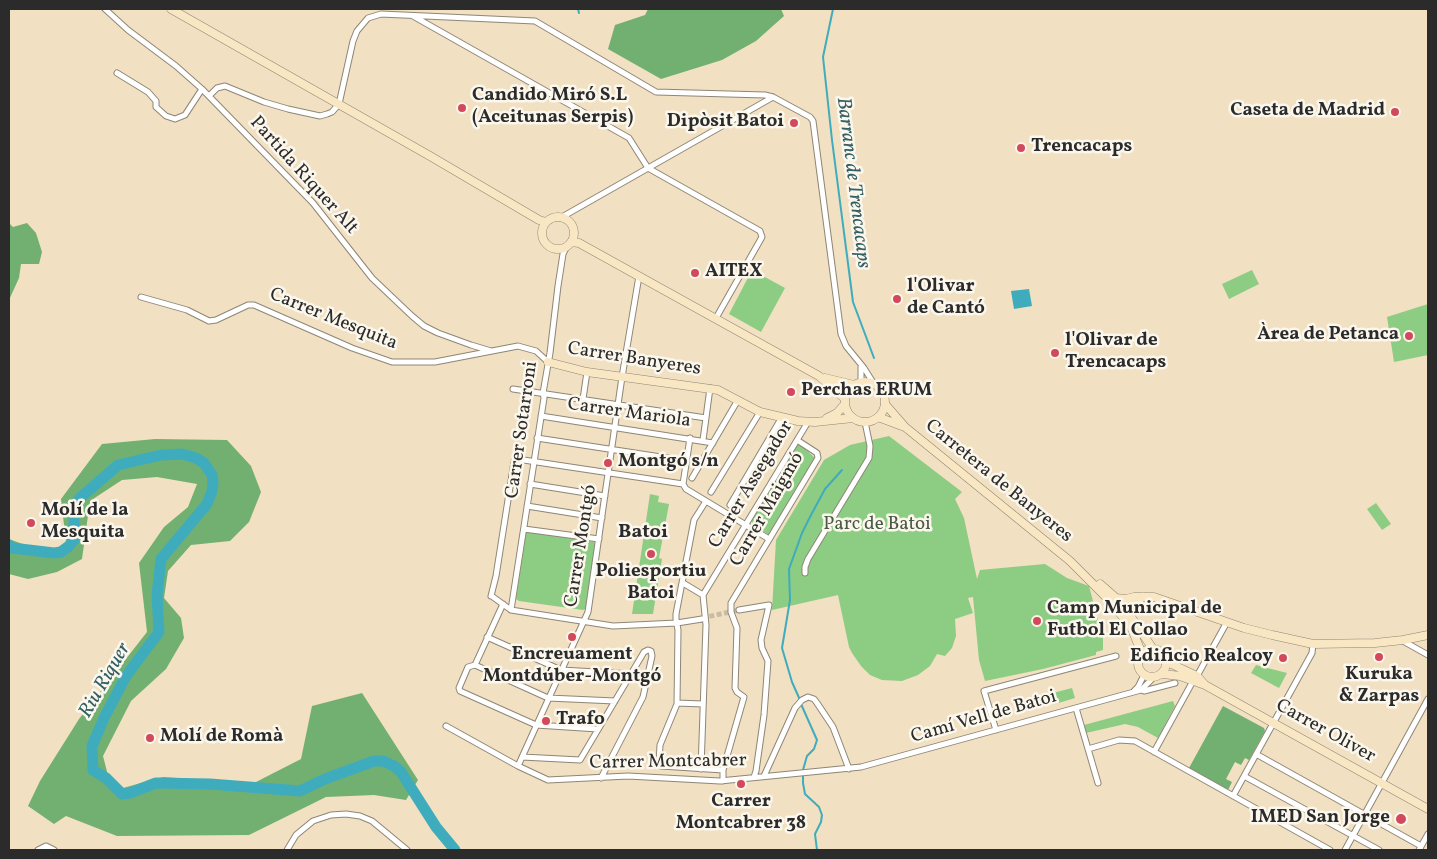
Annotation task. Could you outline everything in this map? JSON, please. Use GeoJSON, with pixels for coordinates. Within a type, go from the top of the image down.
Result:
{"type":"FeatureCollection","features":[{"type":"Feature","properties":{"kind":"main road"},"geometry":{"type":"LineString","coordinates":[[171,9],[430,156],[542,223]]}},
{"type":"Feature","properties":{"kind":"main road"},"geometry":{"type":"LineString","coordinates":[[542,223],[553,217],[566,217],[574,229],[569,245]]}},
{"type":"Feature","properties":{"kind":"main road"},"geometry":{"type":"LineString","coordinates":[[542,223],[542,233],[546,243],[555,248],[569,245],[639,276],[819,376],[842,383],[858,383],[874,384],[882,392],[885,404],[881,414],[873,420],[865,422],[853,418],[848,413],[845,402],[847,393],[858,383]]}},
{"type":"Feature","properties":{"kind":"main road","name":"Carrer Banyeres"},"geometry":{"type":"LineString","coordinates":[[548,362],[587,372],[720,390],[760,412],[806,425],[837,413],[845,402]]}},
{"type":"Feature","properties":{"kind":"main road"},"geometry":{"type":"LineString","coordinates":[[819,376],[845,402]]}},
{"type":"Feature","properties":{"kind":"main road","name":"Carretera de Banyeres"},"geometry":{"type":"LineString","coordinates":[[885,404],[905,427],[1070,562],[1108,599],[1131,627],[1142,654]]}},
{"type":"Feature","properties":{"kind":"main road","name":"Carretera de Banyeres"},"geometry":{"type":"LineString","coordinates":[[878,417],[905,427]]}},
{"type":"Feature","properties":{"kind":"main road","name":"Carrer Banyeres"},"geometry":{"type":"LineString","coordinates":[[823,420],[853,418]]}},
{"type":"Feature","properties":{"kind":"main road","name":"Carretera de Banyeres"},"geometry":{"type":"LineString","coordinates":[[1070,562],[1083,570],[1116,598],[1153,649]]}},
{"type":"Feature","properties":{"kind":"main road"},"geometry":{"type":"LineString","coordinates":[[1127,611],[1143,597]]}},
{"type":"Feature","properties":{"kind":"main road"},"geometry":{"type":"LineString","coordinates":[[1116,598],[1154,597],[1272,636],[1314,644],[1367,644],[1428,635]]}},
{"type":"Feature","properties":{"kind":"main road"},"geometry":{"type":"LineString","coordinates":[[1163,674],[1167,662],[1163,654],[1153,649],[1147,650],[1142,654],[1138,665],[1144,675],[1153,678],[1163,674],[1195,679]]}},
{"type":"Feature","properties":{"kind":"main road","name":"Carrer Oliver"},"geometry":{"type":"LineString","coordinates":[[1167,662],[1428,809]]}},
{"type":"Feature","properties":{"kind":"street","name":"Partida Riquer Alt"},"geometry":{"type":"LineString","coordinates":[[105,9],[128,30],[176,66],[209,96],[320,211],[372,278]]}},
{"type":"Feature","properties":{"kind":"street"},"geometry":{"type":"LineString","coordinates":[[339,104],[353,41],[360,26],[368,18],[381,14],[535,21],[656,92],[765,95],[773,97],[810,117],[813,121],[841,334],[846,346],[874,384]]}},
{"type":"Feature","properties":{"kind":"street"},"geometry":{"type":"LineString","coordinates":[[412,15],[629,138],[648,168],[760,231],[762,237],[716,318]]}},
{"type":"Feature","properties":{"kind":"street"},"geometry":{"type":"LineString","coordinates":[[117,73],[148,92],[156,102],[156,107],[166,116],[175,119],[185,114],[202,90]]}},
{"type":"Feature","properties":{"kind":"street","name":"Partida Riquer Alt"},"geometry":{"type":"LineString","coordinates":[[209,96],[217,88],[225,86],[264,102],[320,116],[332,112],[339,104]]}},
{"type":"Feature","properties":{"kind":"street"},"geometry":{"type":"LineString","coordinates":[[566,217],[773,97]]}},
{"type":"Feature","properties":{"kind":"street","name":"Carrer Sotarroni"},"geometry":{"type":"LineString","coordinates":[[510,610],[544,398],[542,393],[569,245]]}},
{"type":"Feature","properties":{"kind":"street","name":"Carrer Montgó"},"geometry":{"type":"LineString","coordinates":[[518,766],[588,612],[622,377],[639,276]]}},
{"type":"Feature","properties":{"kind":"street","name":"Carrer Banyeres"},"geometry":{"type":"LineString","coordinates":[[372,278],[424,326],[455,340],[491,351],[514,346],[529,348],[540,354],[548,362]]}},
{"type":"Feature","properties":{"kind":"street","name":"Carrer Mesquita"},"geometry":{"type":"LineString","coordinates":[[141,297],[187,310],[209,321],[220,319],[248,305],[254,305],[352,348],[392,362],[429,362],[491,351]]}},
{"type":"Feature","properties":{"kind":"street"},"geometry":{"type":"LineString","coordinates":[[858,383],[862,371],[860,364]]}},
{"type":"Feature","properties":{"kind":"street"},"geometry":{"type":"LineString","coordinates":[[584,399],[587,372]]}},
{"type":"Feature","properties":{"kind":"street"},"geometry":{"type":"LineString","coordinates":[[703,440],[710,388]]}},
{"type":"Feature","properties":{"kind":"street"},"geometry":{"type":"LineString","coordinates":[[512,389],[706,418]]}},
{"type":"Feature","properties":{"kind":"street"},"geometry":{"type":"LineString","coordinates":[[692,478],[738,400]]}},
{"type":"Feature","properties":{"kind":"street"},"geometry":{"type":"LineString","coordinates":[[711,492],[760,412]]}},
{"type":"Feature","properties":{"kind":"street","name":"Carrer Mariola"},"geometry":{"type":"LineString","coordinates":[[541,416],[713,442]]}},
{"type":"Feature","properties":{"kind":"street"},"geometry":{"type":"LineString","coordinates":[[730,505],[782,417]]}},
{"type":"Feature","properties":{"kind":"street"},"geometry":{"type":"LineString","coordinates":[[805,573],[804,567],[808,559],[869,458],[870,446],[865,422]]}},
{"type":"Feature","properties":{"kind":"street","name":"Carrer Assegador"},"geometry":{"type":"LineString","coordinates":[[704,595],[806,425]]}},
{"type":"Feature","properties":{"kind":"street"},"geometry":{"type":"LineString","coordinates":[[537,438],[687,461]]}},
{"type":"Feature","properties":{"kind":"street"},"geometry":{"type":"LineString","coordinates":[[690,438],[684,488],[769,539]]}},
{"type":"Feature","properties":{"kind":"street","name":"Carrer Maigmó"},"geometry":{"type":"LineString","coordinates":[[723,770],[744,697],[735,688],[737,628],[731,612],[731,603],[818,458],[816,453],[797,440]]}},
{"type":"Feature","properties":{"kind":"street"},"geometry":{"type":"LineString","coordinates":[[683,484],[518,459],[514,462],[492,597],[510,610],[613,626],[677,624],[702,618]]}},
{"type":"Feature","properties":{"kind":"street"},"geometry":{"type":"LineString","coordinates":[[530,484],[606,496]]}},
{"type":"Feature","properties":{"kind":"street"},"geometry":{"type":"LineString","coordinates":[[703,704],[677,703],[678,630],[676,614],[694,520],[706,501]]}},
{"type":"Feature","properties":{"kind":"street"},"geometry":{"type":"LineString","coordinates":[[527,506],[602,518]]}},
{"type":"Feature","properties":{"kind":"street"},"geometry":{"type":"LineString","coordinates":[[524,529],[599,539]]}},
{"type":"Feature","properties":{"kind":"street"},"geometry":{"type":"LineString","coordinates":[[682,582],[704,595],[706,625],[702,769]]}},
{"type":"Feature","properties":{"kind":"street"},"geometry":{"type":"LineString","coordinates":[[503,604],[475,664],[468,667],[459,688],[463,693],[536,725],[598,729]]}},
{"type":"Feature","properties":{"kind":"street"},"geometry":{"type":"LineString","coordinates":[[739,610],[768,605],[761,640],[762,648],[768,661],[764,715],[754,777]]}},
{"type":"Feature","properties":{"kind":"street"},"geometry":{"type":"LineString","coordinates":[[1154,752],[1227,622]]}},
{"type":"Feature","properties":{"kind":"street"},"geometry":{"type":"LineString","coordinates":[[488,637],[561,670],[631,674]]}},
{"type":"Feature","properties":{"kind":"street"},"geometry":{"type":"LineString","coordinates":[[1403,640],[1428,655]]}},
{"type":"Feature","properties":{"kind":"street"},"geometry":{"type":"LineString","coordinates":[[1233,796],[1312,653],[1314,644]]}},
{"type":"Feature","properties":{"kind":"street"},"geometry":{"type":"LineString","coordinates":[[522,757],[580,760],[644,652],[651,651],[652,656],[643,696],[601,778]]}},
{"type":"Feature","properties":{"kind":"street"},"geometry":{"type":"LineString","coordinates":[[996,730],[984,691],[1116,656]]}},
{"type":"Feature","properties":{"kind":"street"},"geometry":{"type":"LineString","coordinates":[[475,664],[548,698],[615,702]]}},
{"type":"Feature","properties":{"kind":"street"},"geometry":{"type":"LineString","coordinates":[[1132,692],[1138,687],[1144,675]]}},
{"type":"Feature","properties":{"kind":"street"},"geometry":{"type":"LineString","coordinates":[[1141,690],[1153,678]]}},
{"type":"Feature","properties":{"kind":"street","name":"Camí Vell de Batoi"},"geometry":{"type":"LineString","coordinates":[[764,776],[862,767],[1132,692],[1175,683]]}},
{"type":"Feature","properties":{"kind":"street","name":"Carrer Montcabrer"},"geometry":{"type":"LineString","coordinates":[[446,726],[518,766],[551,780],[628,776],[723,781],[764,776],[795,708],[808,697],[814,699],[829,721],[849,769]]}},
{"type":"Feature","properties":{"kind":"street"},"geometry":{"type":"LineString","coordinates":[[1345,850],[1428,699]]}},
{"type":"Feature","properties":{"kind":"street","name":"Carrer Montcabrer"},"geometry":{"type":"LineString","coordinates":[[677,703],[660,745],[659,765],[723,770]]}},
{"type":"Feature","properties":{"kind":"street"},"geometry":{"type":"LineString","coordinates":[[1076,708],[1098,783]]}},
{"type":"Feature","properties":{"kind":"street"},"geometry":{"type":"LineString","coordinates":[[1088,749],[1124,740],[1135,741],[1330,850]]}},
{"type":"Feature","properties":{"kind":"street"},"geometry":{"type":"LineString","coordinates":[[1256,754],[1420,848],[1428,834]]}},
{"type":"Feature","properties":{"kind":"street"},"geometry":{"type":"LineString","coordinates":[[723,770],[723,781]]}},
{"type":"Feature","properties":{"kind":"street"},"geometry":{"type":"LineString","coordinates":[[1244,776],[1379,850]]}},
{"type":"Feature","properties":{"kind":"street"},"geometry":{"type":"LineString","coordinates":[[287,850],[296,835],[313,821],[331,815],[346,814],[360,816],[372,821],[408,850]]}},
{"type":"Feature","properties":{"kind":"street"},"geometry":{"type":"LineString","coordinates":[[38,850],[46,846],[54,850]]}},
{"type":"Feature","properties":{"kind":"green space"},"geometry":{"type":"Polygon","coordinates":[[[648,9],[781,9],[784,16],[756,41],[722,60],[661,79],[608,49],[615,25],[645,15],[648,9]]]}},
{"type":"Feature","properties":{"kind":"green space"},"geometry":{"type":"Polygon","coordinates":[[[9,223],[13,227],[27,223],[36,233],[42,252],[39,264],[21,264],[19,278],[9,300],[9,223]]]}},
{"type":"Feature","properties":{"kind":"green space"},"geometry":{"type":"Polygon","coordinates":[[[752,270],[785,288],[761,332],[729,314],[752,270]]]}},
{"type":"Feature","properties":{"kind":"green space"},"geometry":{"type":"Polygon","coordinates":[[[1252,270],[1259,284],[1229,299],[1222,284],[1252,270]]]}},
{"type":"Feature","properties":{"kind":"green space","name":"Àrea de Petanca"},"geometry":{"type":"Polygon","coordinates":[[[1428,304],[1428,355],[1394,362],[1387,317],[1428,304]]]}},
{"type":"Feature","properties":{"kind":"green space","name":"Parc de Batoi"},"geometry":{"type":"Polygon","coordinates":[[[889,436],[962,492],[955,499],[964,518],[977,579],[980,570],[1045,564],[1067,578],[1089,586],[1103,639],[1103,650],[1096,652],[1096,655],[1043,669],[985,681],[979,660],[973,597],[968,598],[973,613],[955,619],[956,636],[952,648],[945,656],[937,654],[930,666],[918,675],[902,681],[882,680],[870,675],[852,653],[849,647],[838,595],[772,610],[776,540],[824,460],[850,445],[889,436]]]}},
{"type":"Feature","properties":{"kind":"green space"},"geometry":{"type":"Polygon","coordinates":[[[155,439],[227,440],[251,466],[261,492],[249,522],[230,541],[191,545],[168,571],[164,598],[181,618],[184,638],[166,669],[131,701],[103,756],[112,791],[163,777],[254,783],[301,759],[312,706],[362,693],[418,780],[406,800],[374,795],[326,797],[249,835],[117,836],[66,816],[54,824],[28,806],[40,781],[79,719],[147,632],[139,563],[164,527],[188,507],[197,484],[157,477],[122,480],[90,501],[82,559],[57,572],[28,579],[9,574],[9,539],[49,554],[66,542],[61,499],[102,444],[155,439]]]}},
{"type":"Feature","properties":{"kind":"green space"},"geometry":{"type":"Polygon","coordinates":[[[800,444],[815,458],[769,535],[751,521],[797,445],[800,444]]]}},
{"type":"Feature","properties":{"kind":"green space","name":"Poliesportiu Batoi"},"geometry":{"type":"Polygon","coordinates":[[[650,494],[659,496],[658,502],[669,504],[659,558],[662,559],[653,614],[632,614],[650,494]]]}},
{"type":"Feature","properties":{"kind":"green space"},"geometry":{"type":"Polygon","coordinates":[[[1376,503],[1391,524],[1382,530],[1367,509],[1376,503]]]}},
{"type":"Feature","properties":{"kind":"green space"},"geometry":{"type":"Polygon","coordinates":[[[530,532],[594,542],[586,609],[519,601],[516,599],[526,533],[530,532]]]}},
{"type":"Feature","properties":{"kind":"green space"},"geometry":{"type":"Polygon","coordinates":[[[1256,665],[1287,673],[1279,688],[1251,673],[1256,665]]]}},
{"type":"Feature","properties":{"kind":"green space"},"geometry":{"type":"Polygon","coordinates":[[[1072,688],[1075,698],[1052,705],[1049,694],[1072,688]]]}},
{"type":"Feature","properties":{"kind":"green space"},"geometry":{"type":"Polygon","coordinates":[[[1173,701],[1175,706],[1158,738],[1138,727],[1125,724],[1086,733],[1084,725],[1173,701]]]}},
{"type":"Feature","properties":{"kind":"green space"},"geometry":{"type":"Polygon","coordinates":[[[1223,706],[1264,728],[1265,731],[1249,760],[1245,758],[1241,765],[1235,762],[1226,779],[1232,782],[1228,790],[1189,768],[1223,706]]]}},
{"type":"Feature","properties":{"kind":"water"},"geometry":{"type":"Polygon","coordinates":[[[1029,289],[1032,306],[1014,309],[1011,291],[1029,289]]]}},
{"type":"Feature","properties":{"kind":"waterway"},"geometry":{"type":"LineString","coordinates":[[578,9],[579,13]]}},
{"type":"Feature","properties":{"kind":"waterway","name":"Barranc de Trencacaps"},"geometry":{"type":"LineString","coordinates":[[833,9],[823,57],[832,140],[853,302],[874,358]]}},
{"type":"Feature","properties":{"kind":"waterway","name":"Riu Riquer"},"geometry":{"type":"LineString","coordinates":[[9,545],[12,548],[54,553],[61,552],[74,540],[74,513],[75,506],[80,498],[118,465],[161,455],[182,454],[196,458],[204,463],[212,475],[212,491],[207,504],[161,559],[157,595],[159,632],[126,676],[104,718],[92,746],[93,770],[106,778],[122,794],[130,793],[156,783],[210,784],[300,791],[325,779],[374,761],[383,761],[401,772],[436,827],[455,850]]}},
{"type":"Feature","properties":{"kind":"waterway","name":"Barranc de Trencacaps"},"geometry":{"type":"LineString","coordinates":[[800,700],[792,682],[782,648],[790,600],[789,569],[802,533],[811,515],[825,489],[842,470]]}},
{"type":"Feature","properties":{"kind":"waterway","name":"Barranc de Trencacaps"},"geometry":{"type":"LineString","coordinates":[[801,704],[817,740],[814,749],[807,756],[803,770],[805,794],[819,807],[822,815],[815,834],[817,850]]}},
{"type":"Feature","properties":{"kind":"tunnel"},"geometry":{"type":"LineString","coordinates":[[702,618],[739,610]]}},
{"type":"Feature","properties":{"kind":"place","name":"Candido Miró S.L (Aceitunas Serpis)"},"geometry":{"type":"Point","coordinates":[462,108]}},
{"type":"Feature","properties":{"kind":"place","name":"Caseta de Madrid"},"geometry":{"type":"Point","coordinates":[1395,112]}},
{"type":"Feature","properties":{"kind":"place","name":"Dipòsit Batoi"},"geometry":{"type":"Point","coordinates":[794,123]}},
{"type":"Feature","properties":{"kind":"place","name":"Trencacaps"},"geometry":{"type":"Point","coordinates":[1021,148]}},
{"type":"Feature","properties":{"kind":"place","name":"AITEX"},"geometry":{"type":"Point","coordinates":[695,273]}},
{"type":"Feature","properties":{"kind":"place","name":"l'Olivar de Cantó"},"geometry":{"type":"Point","coordinates":[897,299]}},
{"type":"Feature","properties":{"kind":"place","name":"Àrea de Petanca"},"geometry":{"type":"Point","coordinates":[1409,336]}},
{"type":"Feature","properties":{"kind":"place","name":"l'Olivar de Trencacaps"},"geometry":{"type":"Point","coordinates":[1055,353]}},
{"type":"Feature","properties":{"kind":"place","name":"Perchas ERUM"},"geometry":{"type":"Point","coordinates":[791,392]}},
{"type":"Feature","properties":{"kind":"place","name":"Montgó s/n"},"geometry":{"type":"Point","coordinates":[608,463]}},
{"type":"Feature","properties":{"kind":"place","name":"Molí de la Mesquita"},"geometry":{"type":"Point","coordinates":[31,523]}},
{"type":"Feature","properties":{"kind":"place","name":"Poliesportiu Batoi"},"geometry":{"type":"Point","coordinates":[651,554]}},
{"type":"Feature","properties":{"kind":"place","name":"Camp Municipal de Futbol El Collao"},"geometry":{"type":"Point","coordinates":[1037,621]}},
{"type":"Feature","properties":{"kind":"place","name":"Encreuament Montdúber-Montgó"},"geometry":{"type":"Point","coordinates":[572,637]}},
{"type":"Feature","properties":{"kind":"place","name":"Kuruka & Zarpas"},"geometry":{"type":"Point","coordinates":[1379,657]}},
{"type":"Feature","properties":{"kind":"place","name":"Edificio Realcoy"},"geometry":{"type":"Point","coordinates":[1283,658]}},
{"type":"Feature","properties":{"kind":"place","name":"Trafo"},"geometry":{"type":"Point","coordinates":[546,721]}},
{"type":"Feature","properties":{"kind":"place","name":"Molí de Romà"},"geometry":{"type":"Point","coordinates":[150,738]}},
{"type":"Feature","properties":{"kind":"place","name":"Carrer Montcabrer 38"},"geometry":{"type":"Point","coordinates":[741,784]}},
{"type":"Feature","properties":{"kind":"place","name":"IMED San Jorge"},"geometry":{"type":"Point","coordinates":[1401,819]}},
{"type":"Feature","properties":{"kind":"district","name":"Batoi"},"geometry":{"type":"Point","coordinates":[643,533]}}]}
